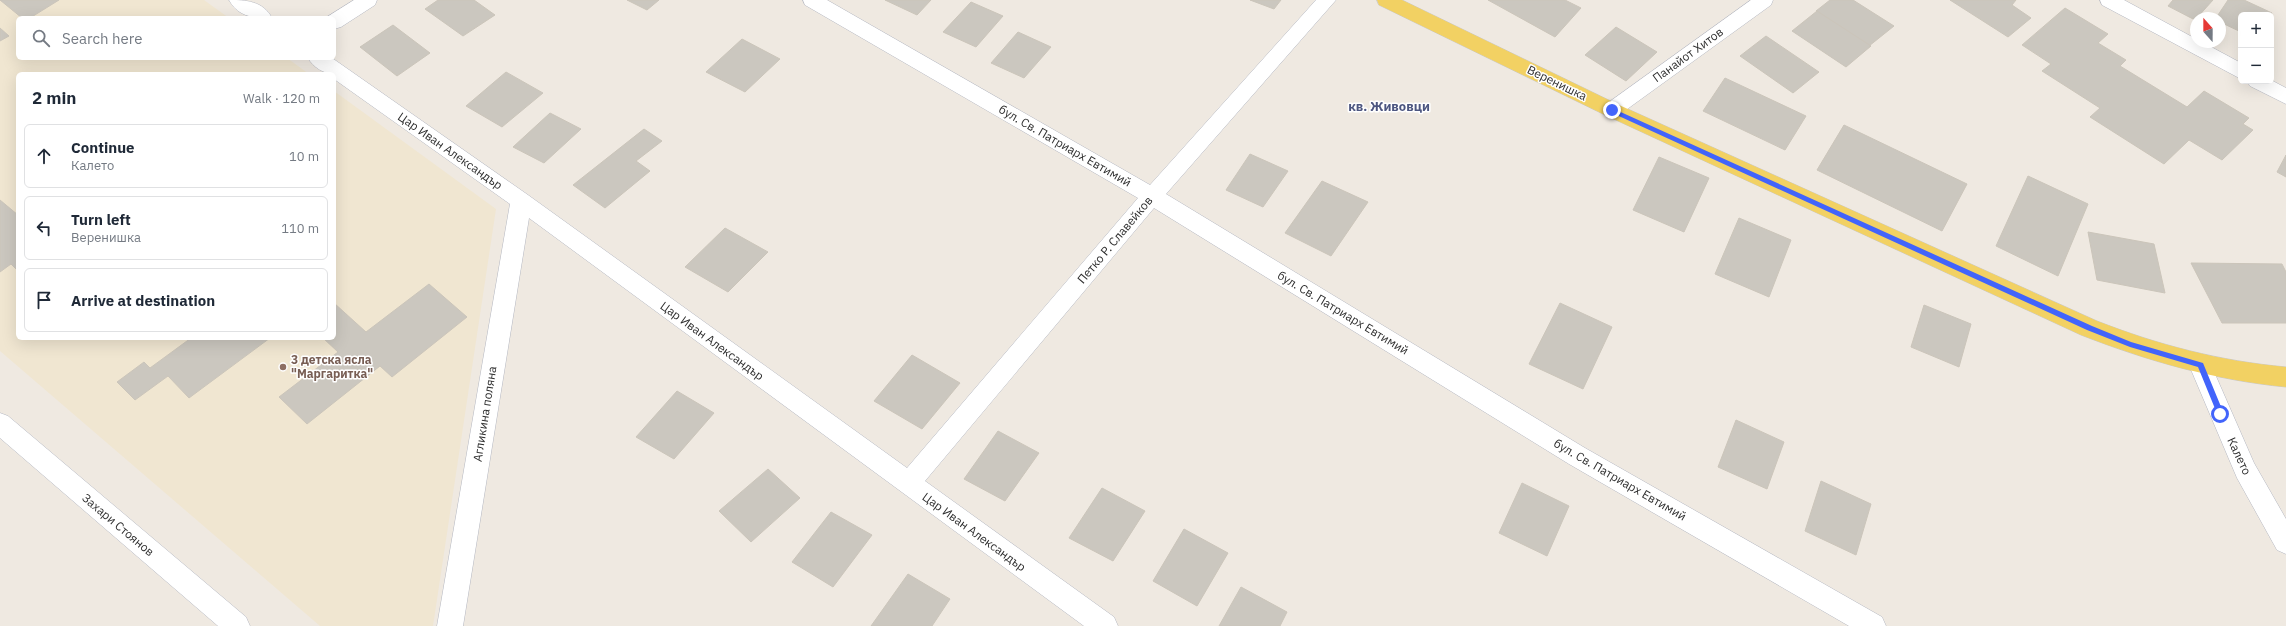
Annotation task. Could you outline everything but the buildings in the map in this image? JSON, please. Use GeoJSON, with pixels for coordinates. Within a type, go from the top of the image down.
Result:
{"type":"FeatureCollection","features":[{"type":"Feature","properties":{"kind":"main road","name":"Веренишка"},"geometry":{"type":"LineString","coordinates":[[1386,0],[1612,110],[2089,328],[2130,345],[2200,365],[2248,374],[2286,377]]}},
{"type":"Feature","properties":{"kind":"street"},"geometry":{"type":"LineString","coordinates":[[238,0],[260,16]]}},
{"type":"Feature","properties":{"kind":"street"},"geometry":{"type":"LineString","coordinates":[[336,21],[368,0]]}},
{"type":"Feature","properties":{"kind":"street","name":"бул. Св. Патриарх Евтимий"},"geometry":{"type":"LineString","coordinates":[[812,0],[1152,196],[1577,456],[1873,626]]}},
{"type":"Feature","properties":{"kind":"street","name":"Петко Р. Славейков"},"geometry":{"type":"LineString","coordinates":[[908,484],[1152,196],[1327,0]]}},
{"type":"Feature","properties":{"kind":"street","name":"Панайот Хитов"},"geometry":{"type":"LineString","coordinates":[[1612,110],[1764,0]]}},
{"type":"Feature","properties":{"kind":"street"},"geometry":{"type":"LineString","coordinates":[[2109,0],[2238,70]]}},
{"type":"Feature","properties":{"kind":"street","name":"Цар Иван Александър"},"geometry":{"type":"LineString","coordinates":[[321,60],[521,201],[1105,626]]}},
{"type":"Feature","properties":{"kind":"street"},"geometry":{"type":"LineString","coordinates":[[2262,84],[2286,97]]}},
{"type":"Feature","properties":{"kind":"street","name":"Агликина поляна"},"geometry":{"type":"LineString","coordinates":[[450,626],[521,201]]}},
{"type":"Feature","properties":{"kind":"street","name":"Калето"},"geometry":{"type":"LineString","coordinates":[[2200,365],[2245,470],[2286,542]]}},
{"type":"Feature","properties":{"kind":"street","name":"Захари Стоянов"},"geometry":{"type":"LineString","coordinates":[[0,423],[48,466],[237,626]]}},
{"type":"Feature","properties":{"kind":"shaded area","name":"3 детска ясла \"Маргаритка\""},"geometry":{"type":"Polygon","coordinates":[[[0,0],[204,0],[226,16],[16,16],[16,60],[290,60],[306,72],[16,72],[16,340],[336,340],[336,92],[496,209],[433,626],[320,626],[0,351],[0,0]]]}},
{"type":"Feature","properties":{"kind":"place","name":"3 детска ясла \"Маргаритка\""},"geometry":{"type":"Point","coordinates":[283,367]}},
{"type":"Feature","properties":{"kind":"district","name":"кв. Живовци"},"geometry":{"type":"Point","coordinates":[1389,106]}},
{"type":"Feature","properties":{"kind":"route"},"geometry":{"type":"LineString","coordinates":[[1612,110],[2089,328],[2130,345],[2200,365],[2220,414]]}}]}
